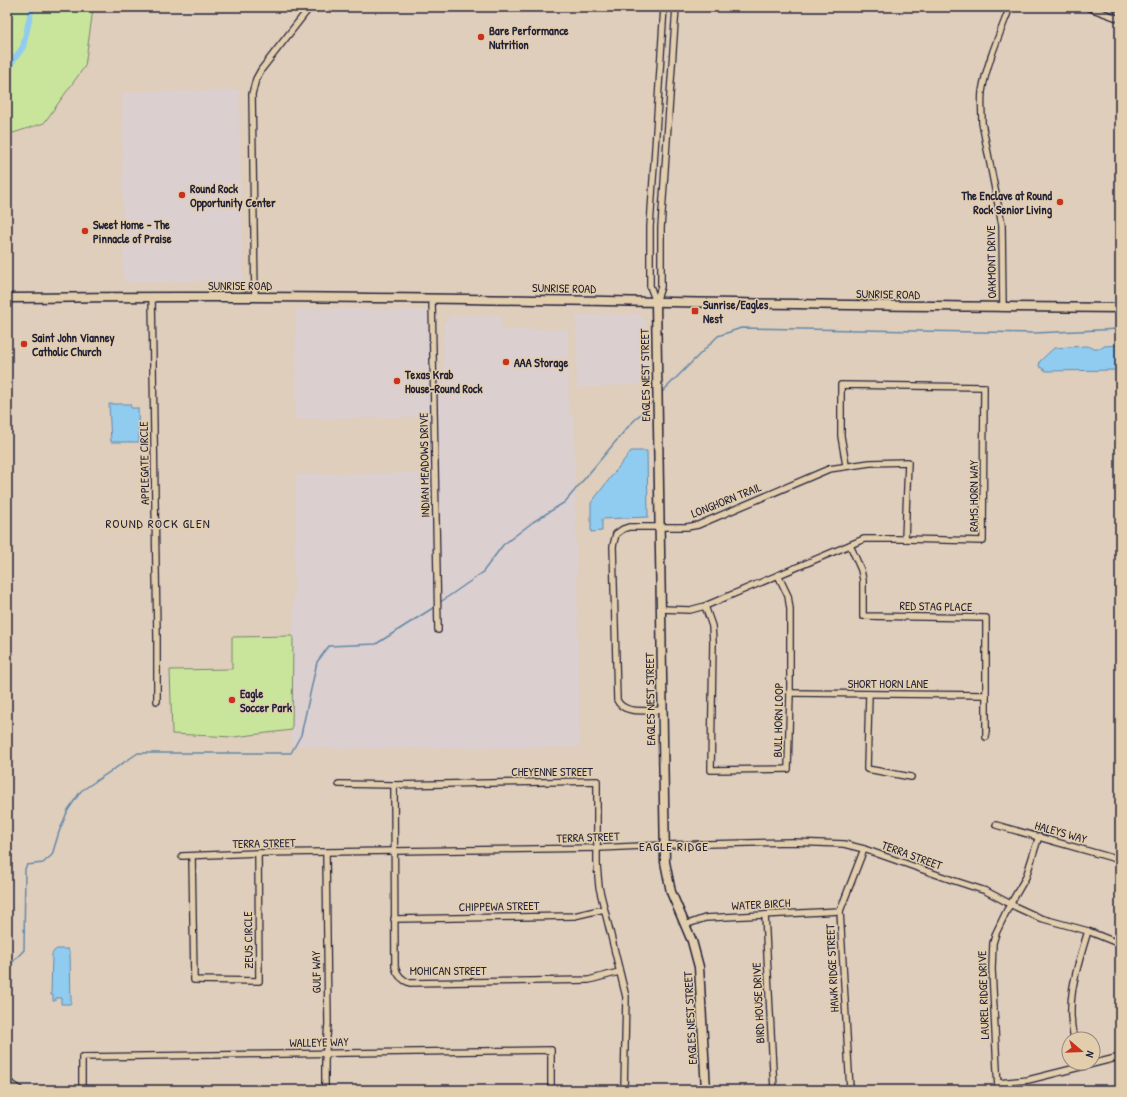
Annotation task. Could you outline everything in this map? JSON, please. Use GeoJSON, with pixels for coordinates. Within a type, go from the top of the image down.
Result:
{"type":"FeatureCollection","features":[{"type":"Feature","properties":{"kind":"main road","name":"SUNRISE ROAD"},"geometry":{"type":"LineString","coordinates":[[7,298],[255,297],[1003,308],[1120,308]]}},
{"type":"Feature","properties":{"kind":"main road","name":"EAGLES NEST STREET"},"geometry":{"type":"LineString","coordinates":[[656,302],[666,872],[671,892],[696,953],[700,976],[706,1090]]}},
{"type":"Feature","properties":{"kind":"main road"},"geometry":{"type":"LineString","coordinates":[[7,1083],[18,1090]]}},
{"type":"Feature","properties":{"kind":"street"},"geometry":{"type":"LineString","coordinates":[[255,297],[252,94],[256,79],[264,66],[310,7]]}},
{"type":"Feature","properties":{"kind":"street","name":"EAGLES NEST STREET"},"geometry":{"type":"LineString","coordinates":[[656,302],[650,286],[650,234],[664,7]]}},
{"type":"Feature","properties":{"kind":"street","name":"EAGLES NEST STREET"},"geometry":{"type":"LineString","coordinates":[[656,302],[661,287],[661,228],[676,7]]}},
{"type":"Feature","properties":{"kind":"street","name":"OAKMONT DRIVE"},"geometry":{"type":"LineString","coordinates":[[1003,308],[1002,225],[983,129],[982,92],[986,75],[1010,7]]}},
{"type":"Feature","properties":{"kind":"street"},"geometry":{"type":"LineString","coordinates":[[1087,7],[1120,19]]}},
{"type":"Feature","properties":{"kind":"street"},"geometry":{"type":"LineString","coordinates":[[1115,7],[1120,9]]}},
{"type":"Feature","properties":{"kind":"street","name":"APPLEGATE CIRCLE"},"geometry":{"type":"LineString","coordinates":[[152,298],[157,701]]}},
{"type":"Feature","properties":{"kind":"street","name":"INDIAN MEADOWS DRIVE"},"geometry":{"type":"LineString","coordinates":[[432,300],[438,630]]}},
{"type":"Feature","properties":{"kind":"street","name":"RAMS HORN WAY"},"geometry":{"type":"LineString","coordinates":[[661,609],[690,610],[705,606],[864,539],[983,542],[984,387],[841,385],[841,436],[846,465]]}},
{"type":"Feature","properties":{"kind":"street","name":"LONGHORN TRAIL"},"geometry":{"type":"LineString","coordinates":[[662,710],[624,709],[619,705],[617,700],[613,546],[616,534],[623,529],[629,527],[687,527],[709,521],[829,469],[846,465],[908,462],[906,539]]}},
{"type":"Feature","properties":{"kind":"street","name":"RED STAG PLACE"},"geometry":{"type":"LineString","coordinates":[[850,545],[861,570],[863,580],[862,616],[986,618],[986,737]]}},
{"type":"Feature","properties":{"kind":"street","name":"BULL HORN LOOP"},"geometry":{"type":"LineString","coordinates":[[705,606],[712,626],[713,642],[711,770],[788,769],[790,609],[788,596],[778,575]]}},
{"type":"Feature","properties":{"kind":"street","name":"SHORT HORN LANE"},"geometry":{"type":"LineString","coordinates":[[790,693],[986,695]]}},
{"type":"Feature","properties":{"kind":"street"},"geometry":{"type":"LineString","coordinates":[[868,694],[867,769],[911,777]]}},
{"type":"Feature","properties":{"kind":"street","name":"CHEYENNE STREET"},"geometry":{"type":"LineString","coordinates":[[339,784],[394,785],[597,781],[597,872],[604,909],[627,1005],[624,1090]]}},
{"type":"Feature","properties":{"kind":"street","name":"MOHICAN STREET"},"geometry":{"type":"LineString","coordinates":[[394,785],[394,919],[396,972],[400,977],[410,983],[589,980],[619,972]]}},
{"type":"Feature","properties":{"kind":"street","name":"HALEYS WAY"},"geometry":{"type":"LineString","coordinates":[[996,825],[1120,860]]}},
{"type":"Feature","properties":{"kind":"street","name":"LAUREL RIDGE DRIVE"},"geometry":{"type":"LineString","coordinates":[[998,1090],[992,954],[996,933],[1010,904],[1026,877],[1039,836]]}},
{"type":"Feature","properties":{"kind":"street","name":"TERRA STREET"},"geometry":{"type":"LineString","coordinates":[[182,856],[258,853],[598,848],[818,842],[844,844],[864,849],[954,882],[986,891],[1040,918],[1088,931],[1120,944]]}},
{"type":"Feature","properties":{"kind":"street","name":"HAWK RIDGE STREET"},"geometry":{"type":"LineString","coordinates":[[850,1090],[840,912],[864,849]]}},
{"type":"Feature","properties":{"kind":"street","name":"ZEUS CIRCLE"},"geometry":{"type":"LineString","coordinates":[[192,856],[194,980],[259,981],[258,853]]}},
{"type":"Feature","properties":{"kind":"street","name":"GULF WAY"},"geometry":{"type":"LineString","coordinates":[[325,1090],[325,1053],[328,1024],[326,853]]}},
{"type":"Feature","properties":{"kind":"street","name":"CHIPPEWA STREET"},"geometry":{"type":"LineString","coordinates":[[394,919],[574,916],[604,909]]}},
{"type":"Feature","properties":{"kind":"street","name":"WATER BIRCH"},"geometry":{"type":"LineString","coordinates":[[685,925],[705,918],[840,912]]}},
{"type":"Feature","properties":{"kind":"street","name":"BIRD HOUSE DRIVE"},"geometry":{"type":"LineString","coordinates":[[764,915],[774,1090]]}},
{"type":"Feature","properties":{"kind":"street"},"geometry":{"type":"LineString","coordinates":[[1073,1031],[1071,1012],[1072,991],[1088,931]]}},
{"type":"Feature","properties":{"kind":"street","name":"WALLEYE WAY"},"geometry":{"type":"LineString","coordinates":[[82,1090],[82,1057],[551,1050],[551,1090]]}},
{"type":"Feature","properties":{"kind":"street"},"geometry":{"type":"LineString","coordinates":[[1101,1061],[1120,1057]]}},
{"type":"Feature","properties":{"kind":"street"},"geometry":{"type":"LineString","coordinates":[[998,1083],[1028,1080],[1061,1071]]}},
{"type":"Feature","properties":{"kind":"shaded area","name":"Round Rock Opportunity Center"},"geometry":{"type":"Polygon","coordinates":[[[239,90],[243,280],[123,283],[122,92],[239,90]]]}},
{"type":"Feature","properties":{"kind":"shaded area"},"geometry":{"type":"Polygon","coordinates":[[[296,308],[428,310],[430,395],[444,395],[443,325],[450,316],[501,315],[502,330],[568,329],[569,413],[574,417],[580,747],[338,749],[291,745],[296,474],[429,473],[429,417],[295,419],[296,308]]]}},
{"type":"Feature","properties":{"kind":"shaded area"},"geometry":{"type":"Polygon","coordinates":[[[639,314],[646,322],[647,384],[577,388],[576,315],[639,314]]]}},
{"type":"Feature","properties":{"kind":"green space"},"geometry":{"type":"Polygon","coordinates":[[[7,7],[92,7],[93,9],[85,66],[44,123],[7,135],[7,7]]]}},
{"type":"Feature","properties":{"kind":"green space","name":"Eagle Soccer Park"},"geometry":{"type":"Polygon","coordinates":[[[293,636],[292,730],[234,737],[172,734],[170,670],[232,669],[232,637],[293,636]]]}},
{"type":"Feature","properties":{"kind":"water"},"geometry":{"type":"Polygon","coordinates":[[[1120,345],[1120,370],[1046,371],[1039,366],[1040,361],[1054,348],[1087,346],[1102,348],[1104,346],[1120,345]]]}},
{"type":"Feature","properties":{"kind":"water"},"geometry":{"type":"Polygon","coordinates":[[[109,404],[130,404],[131,408],[138,408],[139,442],[111,442],[109,404]]]}},
{"type":"Feature","properties":{"kind":"water"},"geometry":{"type":"Polygon","coordinates":[[[631,451],[647,451],[648,517],[602,519],[602,531],[591,532],[591,503],[631,451]]]}},
{"type":"Feature","properties":{"kind":"water"},"geometry":{"type":"Polygon","coordinates":[[[57,949],[68,949],[70,954],[71,1004],[61,1004],[61,998],[56,998],[55,1001],[53,1001],[53,995],[51,995],[52,954],[57,949]]]}},
{"type":"Feature","properties":{"kind":"waterway"},"geometry":{"type":"LineString","coordinates":[[7,69],[23,47],[32,7]]}},
{"type":"Feature","properties":{"kind":"waterway"},"geometry":{"type":"LineString","coordinates":[[661,393],[718,336],[741,328],[1035,333],[1120,329]]}},
{"type":"Feature","properties":{"kind":"waterway"},"geometry":{"type":"LineString","coordinates":[[439,603],[482,573],[503,545],[533,522],[565,502],[627,428],[654,400]]}},
{"type":"Feature","properties":{"kind":"waterway"},"geometry":{"type":"LineString","coordinates":[[7,968],[24,950],[25,869],[27,865],[43,863],[52,855],[68,810],[81,791],[138,753],[291,753],[301,735],[317,662],[329,646],[376,644],[436,606]]}},
{"type":"Feature","properties":{"kind":"place","name":"Bare Performance Nutrition"},"geometry":{"type":"Point","coordinates":[481,37]}},
{"type":"Feature","properties":{"kind":"place","name":"Round Rock Opportunity Center"},"geometry":{"type":"Point","coordinates":[182,195]}},
{"type":"Feature","properties":{"kind":"place","name":"The Enclave at Round Rock Senior Living"},"geometry":{"type":"Point","coordinates":[1060,202]}},
{"type":"Feature","properties":{"kind":"place","name":"Sweet Home - The Pinnacle of Praise"},"geometry":{"type":"Point","coordinates":[85,231]}},
{"type":"Feature","properties":{"kind":"place","name":"Sunrise/Eagles Nest"},"geometry":{"type":"Point","coordinates":[695,311]}},
{"type":"Feature","properties":{"kind":"place","name":"Saint John Vianney Catholic Church"},"geometry":{"type":"Point","coordinates":[24,344]}},
{"type":"Feature","properties":{"kind":"place","name":"AAA Storage"},"geometry":{"type":"Point","coordinates":[506,362]}},
{"type":"Feature","properties":{"kind":"place","name":"Texas Krab House-Round Rock"},"geometry":{"type":"Point","coordinates":[397,381]}},
{"type":"Feature","properties":{"kind":"place","name":"Eagle Soccer Park"},"geometry":{"type":"Point","coordinates":[232,700]}},
{"type":"Feature","properties":{"kind":"district","name":"ROUND ROCK GLEN"},"geometry":{"type":"Point","coordinates":[158,523]}},
{"type":"Feature","properties":{"kind":"district","name":"EAGLE RIDGE"},"geometry":{"type":"Point","coordinates":[674,846]}}]}
